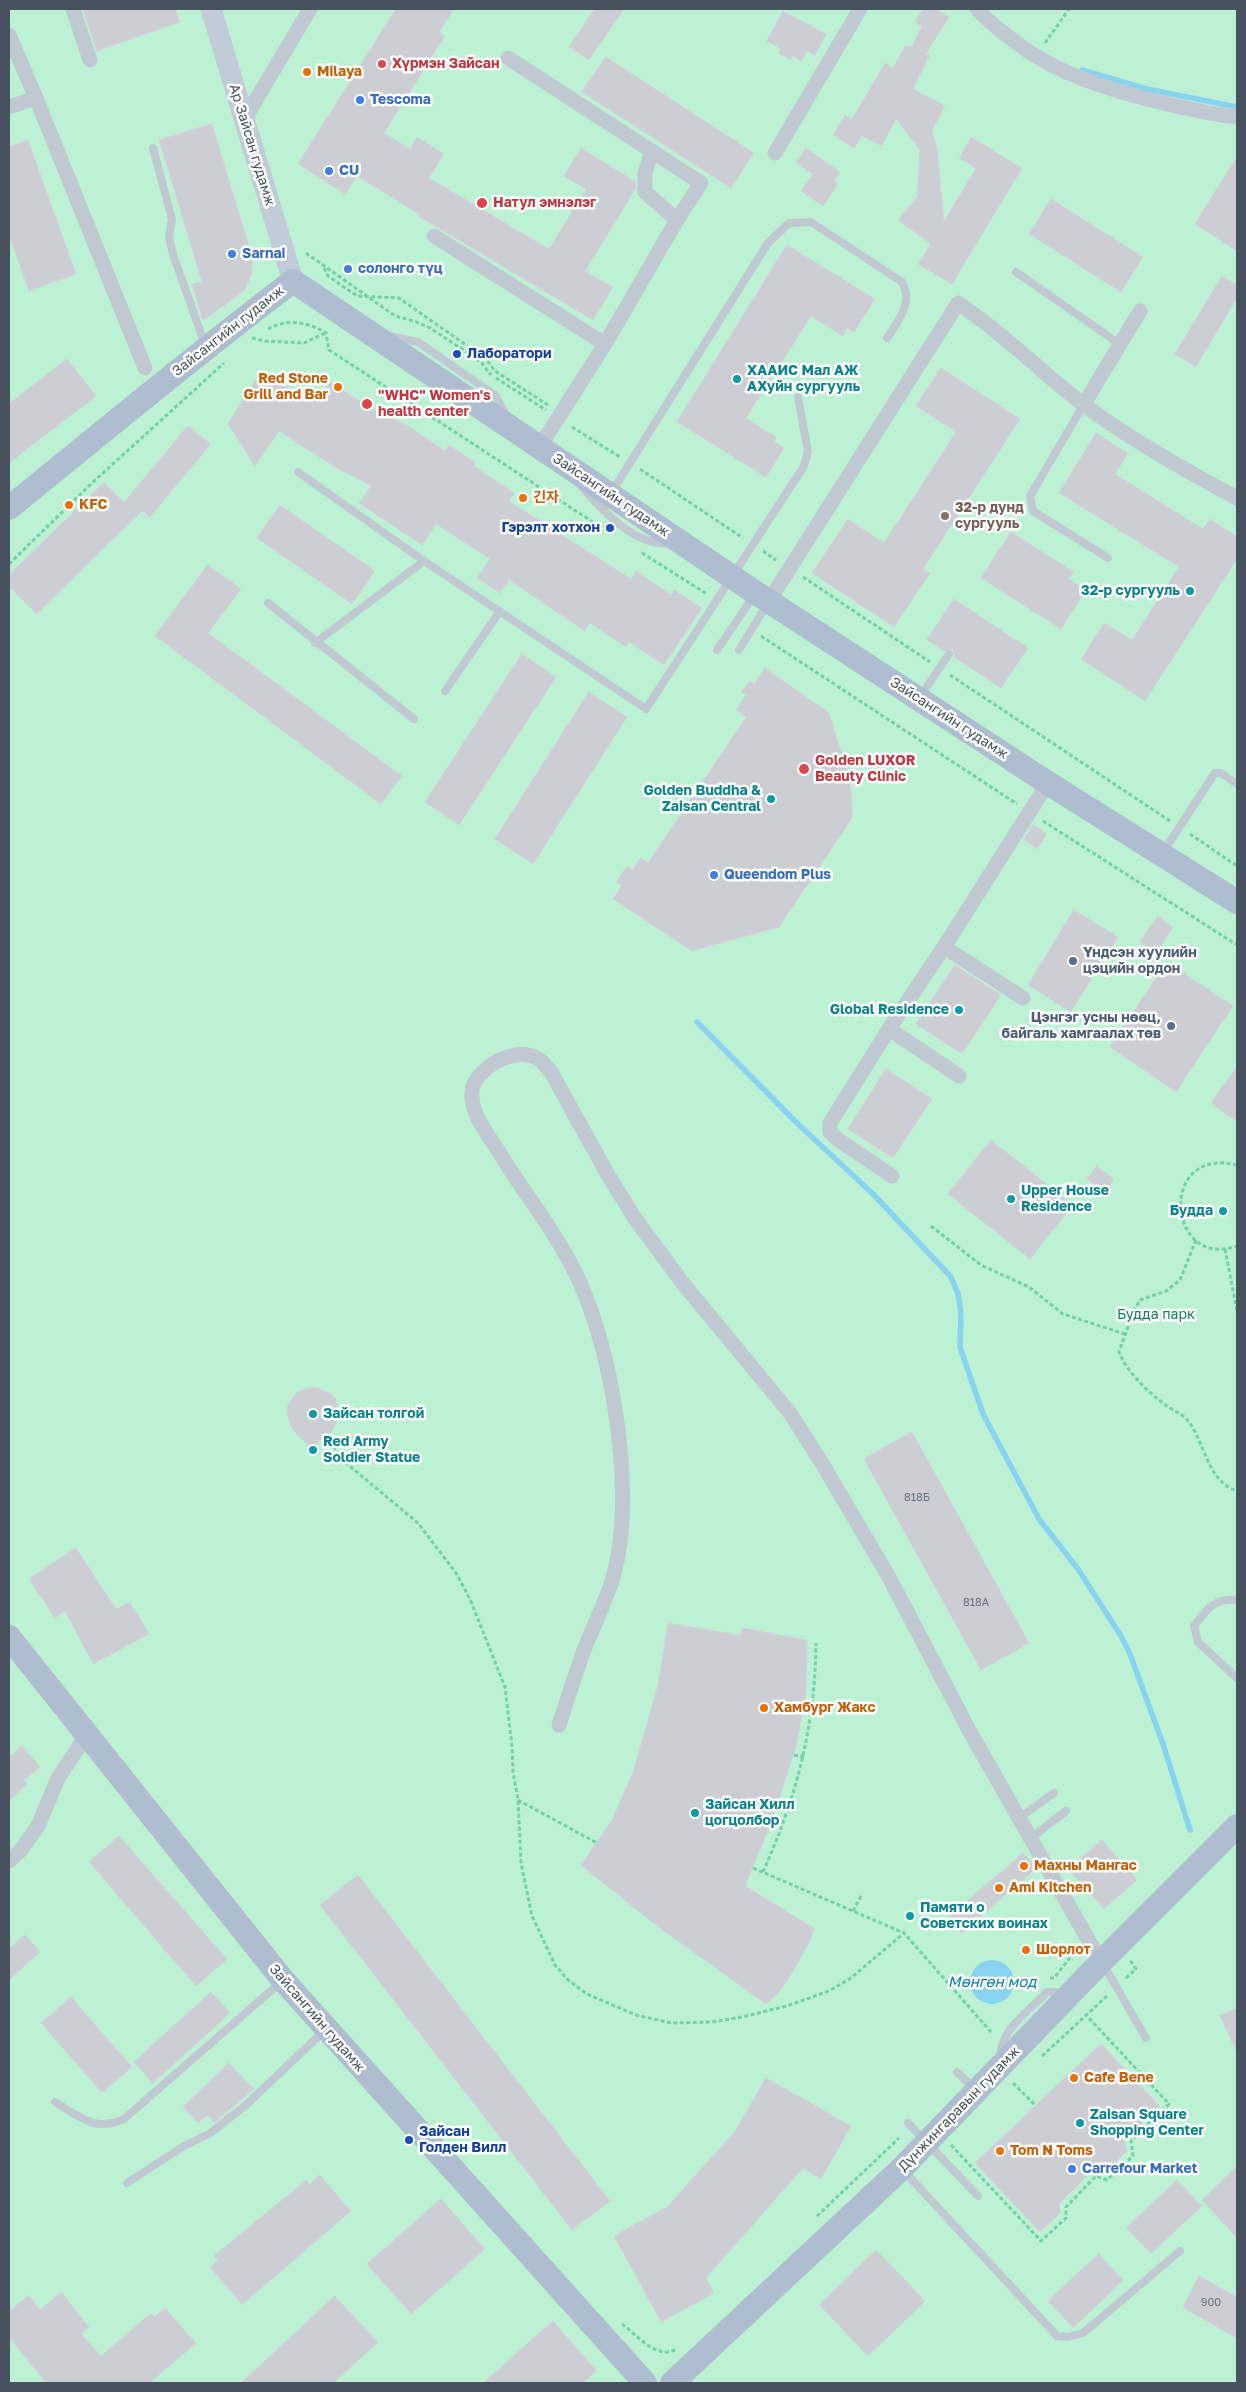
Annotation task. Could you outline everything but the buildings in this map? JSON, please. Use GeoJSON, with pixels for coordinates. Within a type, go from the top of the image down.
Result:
{"type":"FeatureCollection","features":[{"type":"Feature","properties":{"kind":"main road","name":"Зайсангийн гудамж"},"geometry":{"type":"LineString","coordinates":[[9,508],[150,380],[206,347],[292,281],[733,578],[1048,783],[1237,902]]}},
{"type":"Feature","properties":{"kind":"main road","name":"Зайсангийн гудамж"},"geometry":{"type":"LineString","coordinates":[[9,1637],[86,1736],[283,1980],[644,2383]]}},
{"type":"Feature","properties":{"kind":"main road","name":"Дүнжингаравын гудамж"},"geometry":{"type":"LineString","coordinates":[[672,2383],[901,2169],[915,2131],[976,2091],[1008,2074],[1076,1995],[1097,1966],[1230,1834]]}},
{"type":"Feature","properties":{"kind":"street"},"geometry":{"type":"LineString","coordinates":[[73,9],[90,60]]}},
{"type":"Feature","properties":{"kind":"street","name":"Ар Зайсан гудамж"},"geometry":{"type":"LineString","coordinates":[[211,9],[292,281]]}},
{"type":"Feature","properties":{"kind":"street"},"geometry":{"type":"LineString","coordinates":[[244,120],[310,9]]}},
{"type":"Feature","properties":{"kind":"street"},"geometry":{"type":"LineString","coordinates":[[774,153],[860,9]]}},
{"type":"Feature","properties":{"kind":"street"},"geometry":{"type":"LineString","coordinates":[[976,9],[1014,41],[1077,78],[1105,88],[1196,111],[1237,117]]}},
{"type":"Feature","properties":{"kind":"street"},"geometry":{"type":"LineString","coordinates":[[9,35],[150,380]]}},
{"type":"Feature","properties":{"kind":"street"},"geometry":{"type":"LineString","coordinates":[[508,58],[701,183],[677,220],[605,344],[547,452]]}},
{"type":"Feature","properties":{"kind":"street"},"geometry":{"type":"LineString","coordinates":[[9,107],[36,98]]}},
{"type":"Feature","properties":{"kind":"street"},"geometry":{"type":"LineString","coordinates":[[652,151],[645,173],[645,192],[677,220]]}},
{"type":"Feature","properties":{"kind":"street"},"geometry":{"type":"LineString","coordinates":[[434,236],[605,344]]}},
{"type":"Feature","properties":{"kind":"street"},"geometry":{"type":"LineString","coordinates":[[763,597],[958,303],[992,327],[1084,404],[1119,428],[1237,498]]}},
{"type":"Feature","properties":{"kind":"street"},"geometry":{"type":"LineString","coordinates":[[1084,404],[1140,311]]}},
{"type":"Feature","properties":{"kind":"street"},"geometry":{"type":"LineString","coordinates":[[892,1176],[837,1139],[830,1132],[830,1123],[1048,783]]}},
{"type":"Feature","properties":{"kind":"street"},"geometry":{"type":"LineString","coordinates":[[944,946],[1023,998]]}},
{"type":"Feature","properties":{"kind":"street"},"geometry":{"type":"LineString","coordinates":[[889,1029],[959,1076]]}},
{"type":"Feature","properties":{"kind":"street"},"geometry":{"type":"LineString","coordinates":[[559,1724],[584,1652],[612,1581],[619,1549],[622,1512],[622,1471],[607,1370],[595,1321],[583,1290],[568,1261],[486,1131],[473,1104],[472,1088],[479,1076],[490,1065],[516,1056],[532,1057],[540,1060],[551,1072],[608,1175],[636,1220],[685,1286],[790,1413],[890,1579],[970,1732],[1088,1938],[1097,1966]]}},
{"type":"Feature","properties":{"kind":"street"},"geometry":{"type":"LineString","coordinates":[[9,1861],[38,1826],[58,1778],[86,1736]]}},
{"type":"Feature","properties":{"kind":"lane"},"geometry":{"type":"LineString","coordinates":[[153,148],[172,220],[169,237],[206,347]]}},
{"type":"Feature","properties":{"kind":"lane"},"geometry":{"type":"LineString","coordinates":[[610,495],[768,243],[789,223],[811,222],[902,282],[907,291],[906,304],[887,338]]}},
{"type":"Feature","properties":{"kind":"lane"},"geometry":{"type":"LineString","coordinates":[[1016,272],[1121,345]]}},
{"type":"Feature","properties":{"kind":"lane"},"geometry":{"type":"LineString","coordinates":[[298,472],[424,561],[646,709],[733,578],[804,466],[808,451],[798,398]]}},
{"type":"Feature","properties":{"kind":"lane"},"geometry":{"type":"LineString","coordinates":[[1084,404],[1030,496],[1033,511],[1108,558]]}},
{"type":"Feature","properties":{"kind":"lane"},"geometry":{"type":"LineString","coordinates":[[547,452],[611,520],[652,543],[680,542]]}},
{"type":"Feature","properties":{"kind":"lane"},"geometry":{"type":"LineString","coordinates":[[315,643],[424,561]]}},
{"type":"Feature","properties":{"kind":"lane"},"geometry":{"type":"LineString","coordinates":[[739,650],[752,630],[763,597]]}},
{"type":"Feature","properties":{"kind":"lane"},"geometry":{"type":"LineString","coordinates":[[717,650],[763,597]]}},
{"type":"Feature","properties":{"kind":"lane"},"geometry":{"type":"LineString","coordinates":[[268,603],[315,643],[414,719]]}},
{"type":"Feature","properties":{"kind":"lane"},"geometry":{"type":"LineString","coordinates":[[445,691],[500,611]]}},
{"type":"Feature","properties":{"kind":"lane"},"geometry":{"type":"LineString","coordinates":[[918,698],[949,654]]}},
{"type":"Feature","properties":{"kind":"lane"},"geometry":{"type":"LineString","coordinates":[[1162,854],[1214,774],[1221,773],[1237,784]]}},
{"type":"Feature","properties":{"kind":"lane"},"geometry":{"type":"LineString","coordinates":[[1237,1600],[1225,1599],[1208,1608],[1194,1626],[1198,1642],[1237,1678]]}},
{"type":"Feature","properties":{"kind":"lane"},"geometry":{"type":"LineString","coordinates":[[1019,1818],[1054,1793]]}},
{"type":"Feature","properties":{"kind":"lane"},"geometry":{"type":"LineString","coordinates":[[1031,1838],[1066,1812]]}},
{"type":"Feature","properties":{"kind":"lane"},"geometry":{"type":"LineString","coordinates":[[1097,1966],[1146,2038]]}},
{"type":"Feature","properties":{"kind":"lane"},"geometry":{"type":"LineString","coordinates":[[55,2102],[92,2124],[113,2124],[124,2119],[283,1980]]}},
{"type":"Feature","properties":{"kind":"lane"},"geometry":{"type":"LineString","coordinates":[[127,2183],[184,2146],[209,2134],[246,2105],[326,2030]]}},
{"type":"Feature","properties":{"kind":"lane"},"geometry":{"type":"LineString","coordinates":[[1008,2074],[1012,2066],[1040,2038]]}},
{"type":"Feature","properties":{"kind":"lane"},"geometry":{"type":"LineString","coordinates":[[957,2072],[976,2091]]}},
{"type":"Feature","properties":{"kind":"lane"},"geometry":{"type":"LineString","coordinates":[[915,2131],[978,2196]]}},
{"type":"Feature","properties":{"kind":"lane"},"geometry":{"type":"LineString","coordinates":[[901,2169],[1057,2336],[1068,2337],[1083,2333],[1180,2250]]}},
{"type":"Feature","properties":{"kind":"path"},"geometry":{"type":"LineString","coordinates":[[1035,55],[1070,9]]}},
{"type":"Feature","properties":{"kind":"path"},"geometry":{"type":"LineString","coordinates":[[324,267],[328,276],[357,296],[400,298],[486,359],[495,371],[549,406],[550,412]]}},
{"type":"Feature","properties":{"kind":"path"},"geometry":{"type":"LineString","coordinates":[[265,331],[282,323],[292,322],[314,326],[326,333],[329,350],[602,528]]}},
{"type":"Feature","properties":{"kind":"path"},"geometry":{"type":"LineString","coordinates":[[252,338],[265,341],[304,343],[326,333]]}},
{"type":"Feature","properties":{"kind":"path"},"geometry":{"type":"LineString","coordinates":[[245,344],[258,334]]}},
{"type":"Feature","properties":{"kind":"path"},"geometry":{"type":"LineString","coordinates":[[9,564],[92,483],[230,358]]}},
{"type":"Feature","properties":{"kind":"path"},"geometry":{"type":"LineString","coordinates":[[635,549],[718,601]]}},
{"type":"Feature","properties":{"kind":"path"},"geometry":{"type":"LineString","coordinates":[[752,630],[1028,812],[1237,945]]}},
{"type":"Feature","properties":{"kind":"path"},"geometry":{"type":"LineString","coordinates":[[1237,1165],[1216,1163],[1205,1166],[1196,1172],[1182,1189],[1180,1212],[1183,1222],[1196,1240],[1210,1247],[1225,1249],[1237,1246]]}},
{"type":"Feature","properties":{"kind":"path"},"geometry":{"type":"LineString","coordinates":[[931,1226],[981,1264],[1030,1287],[1063,1314],[1125,1334]]}},
{"type":"Feature","properties":{"kind":"path"},"geometry":{"type":"LineString","coordinates":[[1196,1240],[1180,1280],[1166,1291],[1140,1300],[1119,1352],[1122,1359],[1148,1390],[1164,1404],[1187,1419],[1217,1477],[1227,1488],[1237,1492]]}},
{"type":"Feature","properties":{"kind":"path"},"geometry":{"type":"LineString","coordinates":[[1225,1249],[1237,1311]]}},
{"type":"Feature","properties":{"kind":"path"},"geometry":{"type":"LineString","coordinates":[[326,1436],[346,1463],[418,1523],[456,1573],[465,1590],[505,1687],[513,1772],[518,1800],[520,1863],[532,1916],[555,1965],[568,1980],[587,1994],[636,2015],[671,2023],[692,2023],[742,2017],[787,2006],[829,1991],[851,1978],[904,1933]]}},
{"type":"Feature","properties":{"kind":"path"},"geometry":{"type":"LineString","coordinates":[[763,1872],[779,1836],[804,1756],[813,1710],[816,1643]]}},
{"type":"Feature","properties":{"kind":"path"},"geometry":{"type":"LineString","coordinates":[[794,1755],[804,1756]]}},
{"type":"Feature","properties":{"kind":"path"},"geometry":{"type":"LineString","coordinates":[[518,1800],[597,1843]]}},
{"type":"Feature","properties":{"kind":"path"},"geometry":{"type":"LineString","coordinates":[[753,1868],[904,1933],[991,2032]]}},
{"type":"Feature","properties":{"kind":"path"},"geometry":{"type":"LineString","coordinates":[[854,1911],[861,1896]]}},
{"type":"Feature","properties":{"kind":"path"},"geometry":{"type":"LineString","coordinates":[[1047,1979],[1054,1978],[1088,1938]]}},
{"type":"Feature","properties":{"kind":"path"},"geometry":{"type":"LineString","coordinates":[[951,2145],[1041,2242],[1066,2218],[1066,2207],[1096,2176],[1107,2180],[1133,2156],[1131,2140],[1169,2104],[1086,2015]]}},
{"type":"Feature","properties":{"kind":"path"},"geometry":{"type":"LineString","coordinates":[[990,2038],[991,2032],[998,2026]]}},
{"type":"Feature","properties":{"kind":"path"},"geometry":{"type":"LineString","coordinates":[[1008,2074],[1036,2106]]}},
{"type":"Feature","properties":{"kind":"path"},"geometry":{"type":"LineString","coordinates":[[811,2221],[915,2131]]}},
{"type":"Feature","properties":{"kind":"path"},"geometry":{"type":"LineString","coordinates":[[1073,2190],[1078,2195]]}},
{"type":"Feature","properties":{"kind":"path"},"geometry":{"type":"LineString","coordinates":[[617,2320],[658,2351],[665,2353],[679,2346]]}},
{"type":"Feature","properties":{"kind":"green space","name":"Будда парк"},"geometry":{"type":"Polygon","coordinates":[[[9,9],[1237,9],[1237,2383],[9,2383],[9,9]]]}},
{"type":"Feature","properties":{"kind":"water","name":"Мөнгөн мод"},"geometry":{"type":"Polygon","coordinates":[[[988,1960],[996,1960],[1008,1966],[1014,1982],[1008,1998],[996,2004],[988,2004],[976,1998],[970,1986],[970,1978],[976,1966],[988,1960]]]}},
{"type":"Feature","properties":{"kind":"waterway"},"geometry":{"type":"LineString","coordinates":[[1082,70],[1147,89],[1237,107]]}},
{"type":"Feature","properties":{"kind":"waterway"},"geometry":{"type":"LineString","coordinates":[[697,1022],[797,1123],[874,1195],[951,1277],[958,1294],[961,1313],[960,1347],[983,1414],[1039,1519],[1078,1569],[1121,1636],[1130,1654],[1163,1744],[1190,1830]]}},
{"type":"Feature","properties":{"kind":"place","name":"Хүрмэн Зайсан"},"geometry":{"type":"Point","coordinates":[382,64]}},
{"type":"Feature","properties":{"kind":"place","name":"Milaya"},"geometry":{"type":"Point","coordinates":[307,72]}},
{"type":"Feature","properties":{"kind":"place","name":"Tescoma"},"geometry":{"type":"Point","coordinates":[360,100]}},
{"type":"Feature","properties":{"kind":"place","name":"CU"},"geometry":{"type":"Point","coordinates":[329,171]}},
{"type":"Feature","properties":{"kind":"place","name":"Натул эмнэлэг"},"geometry":{"type":"Point","coordinates":[482,203]}},
{"type":"Feature","properties":{"kind":"place","name":"Sarnai"},"geometry":{"type":"Point","coordinates":[232,254]}},
{"type":"Feature","properties":{"kind":"place","name":"солонго түц"},"geometry":{"type":"Point","coordinates":[348,269]}},
{"type":"Feature","properties":{"kind":"place","name":"Лаборатори"},"geometry":{"type":"Point","coordinates":[457,354]}},
{"type":"Feature","properties":{"kind":"place","name":"ХААИС Мал АЖ АХуйн сургууль"},"geometry":{"type":"Point","coordinates":[737,379]}},
{"type":"Feature","properties":{"kind":"place","name":"Red Stone Grill and Bar"},"geometry":{"type":"Point","coordinates":[338,387]}},
{"type":"Feature","properties":{"kind":"place","name":"\"WHC\" Women's health center"},"geometry":{"type":"Point","coordinates":[367,404]}},
{"type":"Feature","properties":{"kind":"place","name":"긴자"},"geometry":{"type":"Point","coordinates":[523,498]}},
{"type":"Feature","properties":{"kind":"place","name":"KFC"},"geometry":{"type":"Point","coordinates":[69,505]}},
{"type":"Feature","properties":{"kind":"place","name":"32-р дунд сургууль"},"geometry":{"type":"Point","coordinates":[945,516]}},
{"type":"Feature","properties":{"kind":"place","name":"Гэрэлт хотхон"},"geometry":{"type":"Point","coordinates":[610,528]}},
{"type":"Feature","properties":{"kind":"place","name":"32-р сургууль"},"geometry":{"type":"Point","coordinates":[1190,591]}},
{"type":"Feature","properties":{"kind":"place","name":"Golden LUXOR Beauty Clinic"},"geometry":{"type":"Point","coordinates":[804,769]}},
{"type":"Feature","properties":{"kind":"place","name":"Golden Buddha & Zaisan Central"},"geometry":{"type":"Point","coordinates":[771,799]}},
{"type":"Feature","properties":{"kind":"place","name":"Queendom Plus"},"geometry":{"type":"Point","coordinates":[714,875]}},
{"type":"Feature","properties":{"kind":"place","name":"Үндсэн хуулийн цэцийн ордон"},"geometry":{"type":"Point","coordinates":[1073,961]}},
{"type":"Feature","properties":{"kind":"place","name":"Global Residence"},"geometry":{"type":"Point","coordinates":[959,1010]}},
{"type":"Feature","properties":{"kind":"place","name":"Цэнгэг усны нөөц, байгаль хамгаалах төв"},"geometry":{"type":"Point","coordinates":[1171,1026]}},
{"type":"Feature","properties":{"kind":"place","name":"Upper House Residence"},"geometry":{"type":"Point","coordinates":[1011,1199]}},
{"type":"Feature","properties":{"kind":"place","name":"Будда"},"geometry":{"type":"Point","coordinates":[1223,1211]}},
{"type":"Feature","properties":{"kind":"place","name":"Зайсан толгой"},"geometry":{"type":"Point","coordinates":[313,1414]}},
{"type":"Feature","properties":{"kind":"place","name":"Red Army Soldier Statue"},"geometry":{"type":"Point","coordinates":[313,1450]}},
{"type":"Feature","properties":{"kind":"place","name":"Хамбург Жакс"},"geometry":{"type":"Point","coordinates":[764,1708]}},
{"type":"Feature","properties":{"kind":"place","name":"Зайсан Хилл цогцолбор"},"geometry":{"type":"Point","coordinates":[695,1813]}},
{"type":"Feature","properties":{"kind":"place","name":"Махны Мангас"},"geometry":{"type":"Point","coordinates":[1024,1866]}},
{"type":"Feature","properties":{"kind":"place","name":"Ami Kitchen"},"geometry":{"type":"Point","coordinates":[999,1888]}},
{"type":"Feature","properties":{"kind":"place","name":"Памяти о Советских воинах"},"geometry":{"type":"Point","coordinates":[910,1916]}},
{"type":"Feature","properties":{"kind":"place","name":"Шорлот"},"geometry":{"type":"Point","coordinates":[1026,1950]}},
{"type":"Feature","properties":{"kind":"place","name":"Cafe Bene"},"geometry":{"type":"Point","coordinates":[1074,2078]}},
{"type":"Feature","properties":{"kind":"place","name":"Zaisan Square Shopping Center"},"geometry":{"type":"Point","coordinates":[1080,2123]}},
{"type":"Feature","properties":{"kind":"place","name":"Зайсан Голден Вилл"},"geometry":{"type":"Point","coordinates":[409,2140]}},
{"type":"Feature","properties":{"kind":"place","name":"Tom N Toms"},"geometry":{"type":"Point","coordinates":[1000,2151]}},
{"type":"Feature","properties":{"kind":"place","name":"Carrefour Market"},"geometry":{"type":"Point","coordinates":[1072,2169]}}]}
